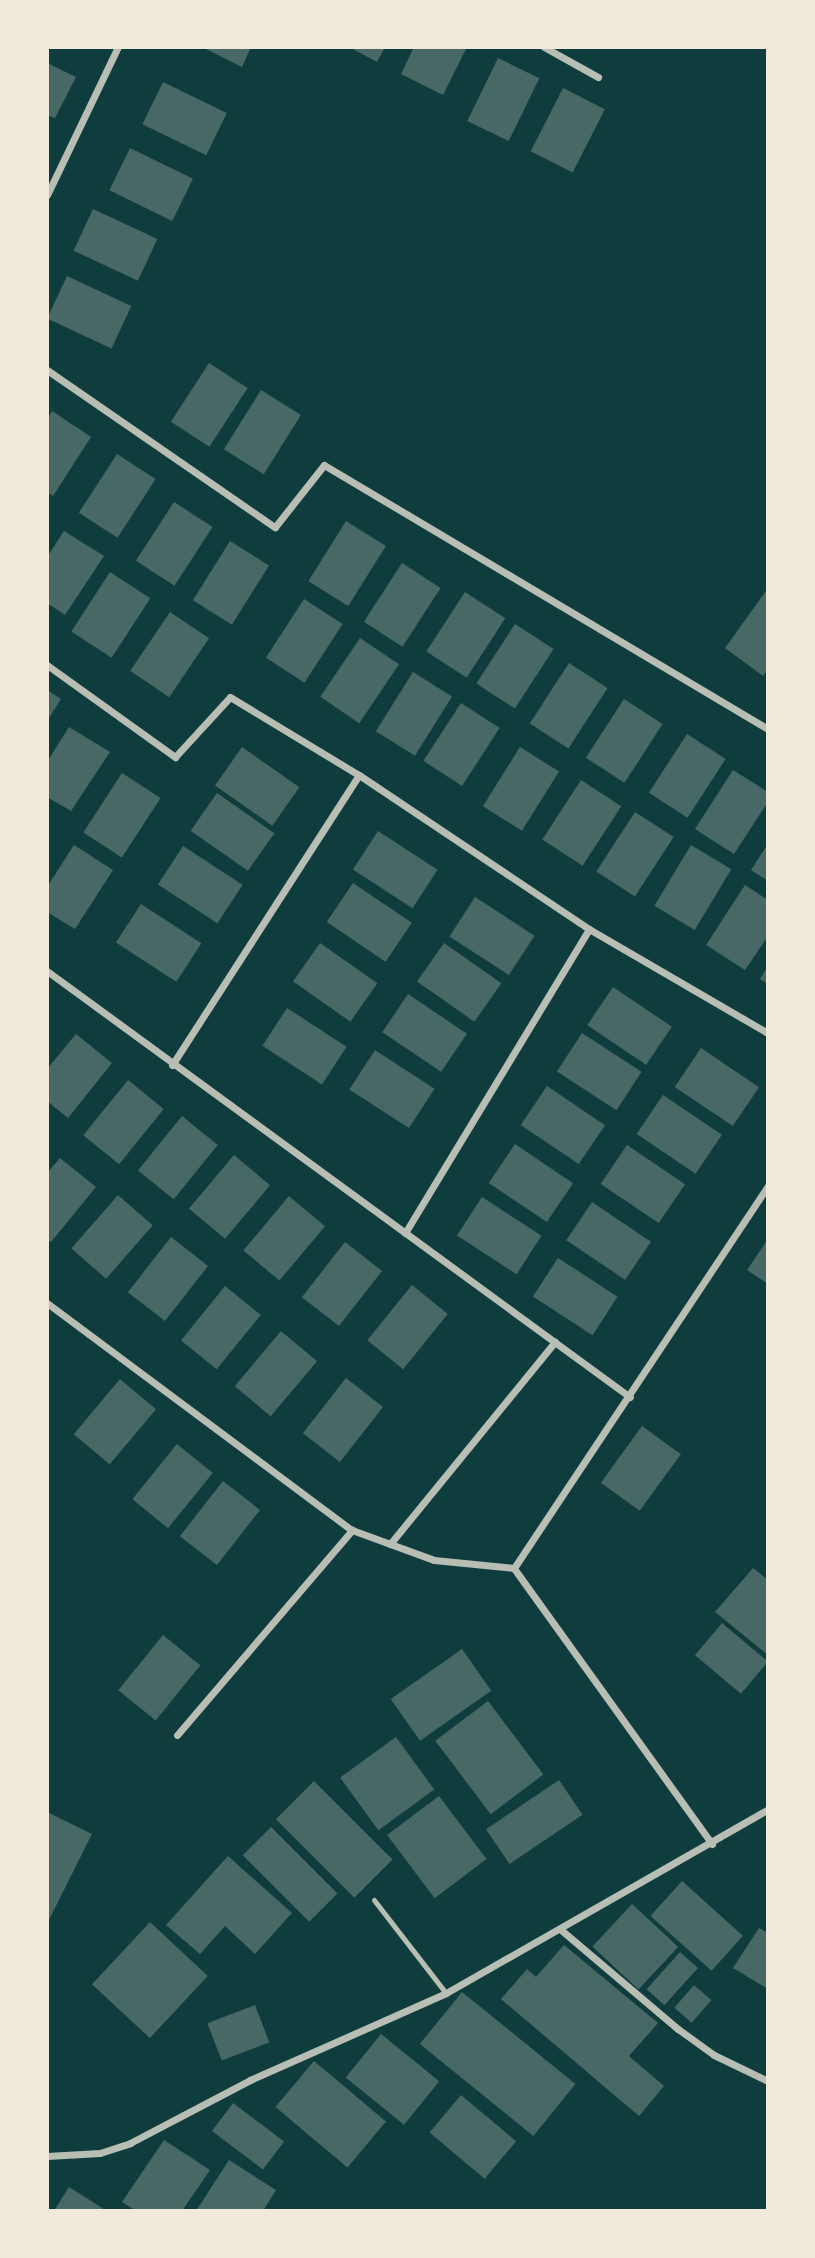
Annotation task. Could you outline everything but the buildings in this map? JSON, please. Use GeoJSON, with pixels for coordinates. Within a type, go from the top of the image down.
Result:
{"type":"FeatureCollection","features":[{"type":"Feature","properties":{"kind":"street"},"geometry":{"type":"LineString","coordinates":[[47,195],[118,47]]}},
{"type":"Feature","properties":{"kind":"street"},"geometry":{"type":"LineString","coordinates":[[544,47],[598,77]]}},
{"type":"Feature","properties":{"kind":"street"},"geometry":{"type":"LineString","coordinates":[[47,173],[56,177]]}},
{"type":"Feature","properties":{"kind":"street"},"geometry":{"type":"LineString","coordinates":[[47,370],[275,527],[324,465],[768,729]]}},
{"type":"Feature","properties":{"kind":"street"},"geometry":{"type":"LineString","coordinates":[[47,664],[175,757],[230,697],[359,775],[589,929],[768,1033]]}},
{"type":"Feature","properties":{"kind":"street"},"geometry":{"type":"LineString","coordinates":[[172,1065],[359,775]]}},
{"type":"Feature","properties":{"kind":"street"},"geometry":{"type":"LineString","coordinates":[[405,1233],[589,929]]}},
{"type":"Feature","properties":{"kind":"street"},"geometry":{"type":"LineString","coordinates":[[47,971],[172,1065],[631,1398]]}},
{"type":"Feature","properties":{"kind":"street"},"geometry":{"type":"LineString","coordinates":[[514,1569],[631,1398],[768,1186]]}},
{"type":"Feature","properties":{"kind":"street"},"geometry":{"type":"LineString","coordinates":[[47,1303],[352,1530],[434,1560],[514,1569],[712,1844]]}},
{"type":"Feature","properties":{"kind":"street"},"geometry":{"type":"LineString","coordinates":[[390,1544],[555,1342]]}},
{"type":"Feature","properties":{"kind":"street"},"geometry":{"type":"LineString","coordinates":[[177,1735],[352,1530]]}},
{"type":"Feature","properties":{"kind":"street"},"geometry":{"type":"LineString","coordinates":[[47,2157],[100,2153],[130,2143],[250,2081],[446,1993],[712,1844],[768,1809]]}},
{"type":"Feature","properties":{"kind":"street"},"geometry":{"type":"LineString","coordinates":[[560,1929],[678,2029],[714,2055],[768,2081]]}},
{"type":"Feature","properties":{"kind":"lane"},"geometry":{"type":"LineString","coordinates":[[374,1900],[446,1993]]}}]}
